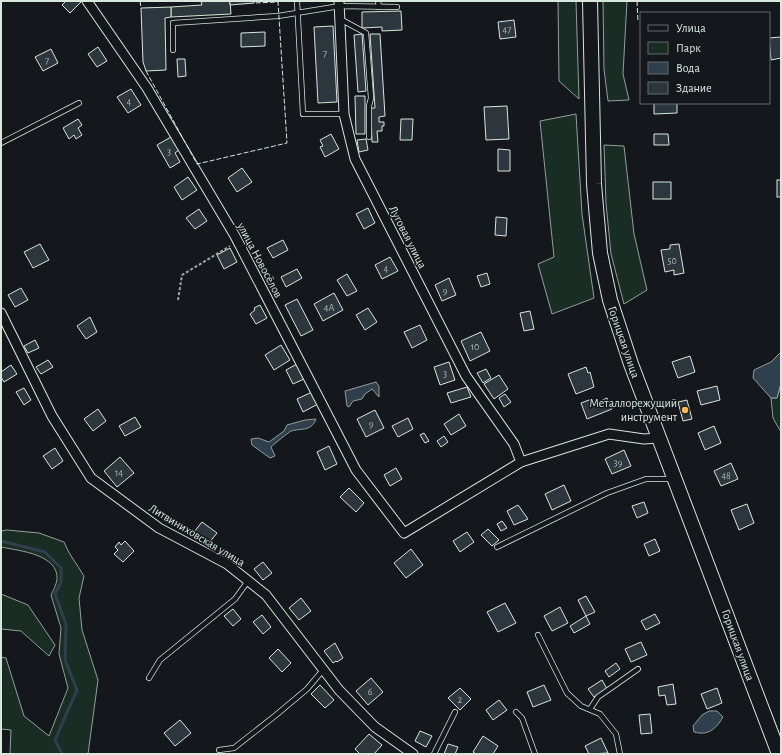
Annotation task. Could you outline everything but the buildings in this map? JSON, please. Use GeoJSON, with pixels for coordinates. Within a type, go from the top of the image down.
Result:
{"type":"FeatureCollection","features":[{"type":"Feature","properties":{"kind":"main road","name":"Горицкая улица"},"geometry":{"type":"LineString","coordinates":[[590,1],[594,184],[600,253],[615,317],[658,438],[675,479],[779,754]]}},
{"type":"Feature","properties":{"kind":"street","name":"улица Новосёлов"},"geometry":{"type":"LineString","coordinates":[[87,1],[148,88],[238,242],[356,470],[404,533],[521,462]]}},
{"type":"Feature","properties":{"kind":"street","name":"Луговая улица"},"geometry":{"type":"LineString","coordinates":[[339,4],[344,114],[355,159],[466,376],[514,444],[521,462]]}},
{"type":"Feature","properties":{"kind":"street","name":"Литвиниховская улица"},"geometry":{"type":"LineString","coordinates":[[1,313],[52,416],[91,478],[159,528],[227,564],[266,595],[339,690],[375,727],[413,754]]}},
{"type":"Feature","properties":{"kind":"street"},"geometry":{"type":"LineString","coordinates":[[521,462],[609,434],[644,439],[658,438]]}},
{"type":"Feature","properties":{"kind":"lane"},"geometry":{"type":"LineString","coordinates":[[297,1],[302,114],[344,114]]}},
{"type":"Feature","properties":{"kind":"lane"},"geometry":{"type":"LineString","coordinates":[[378,1],[379,7]]}},
{"type":"Feature","properties":{"kind":"lane"},"geometry":{"type":"LineString","coordinates":[[173,50],[173,23],[278,16],[339,4],[397,7]]}},
{"type":"Feature","properties":{"kind":"lane"},"geometry":{"type":"LineString","coordinates":[[340,19],[366,34],[371,98],[368,106],[369,136]]}},
{"type":"Feature","properties":{"kind":"lane"},"geometry":{"type":"LineString","coordinates":[[1,143],[79,103]]}},
{"type":"Feature","properties":{"kind":"lane"},"geometry":{"type":"LineString","coordinates":[[497,547],[607,493],[646,479],[675,479]]}},
{"type":"Feature","properties":{"kind":"lane"},"geometry":{"type":"LineString","coordinates":[[149,678],[160,660],[235,599],[248,581]]}},
{"type":"Feature","properties":{"kind":"lane"},"geometry":{"type":"LineString","coordinates":[[538,636],[567,693],[581,706],[600,714],[616,734],[620,754]]}},
{"type":"Feature","properties":{"kind":"lane"},"geometry":{"type":"LineString","coordinates":[[590,710],[598,697],[638,669]]}},
{"type":"Feature","properties":{"kind":"lane"},"geometry":{"type":"LineString","coordinates":[[218,750],[234,748],[307,689],[323,670]]}},
{"type":"Feature","properties":{"kind":"lane"},"geometry":{"type":"LineString","coordinates":[[434,754],[455,712]]}},
{"type":"Feature","properties":{"kind":"lane"},"geometry":{"type":"LineString","coordinates":[[516,712],[522,718],[535,754]]}},
{"type":"Feature","properties":{"kind":"path"},"geometry":{"type":"LineString","coordinates":[[178,300],[182,275],[238,242]]}},
{"type":"Feature","properties":{"kind":"green space"},"geometry":{"type":"Polygon","coordinates":[[[558,1],[576,1],[579,99],[559,81],[558,1]]]}},
{"type":"Feature","properties":{"kind":"green space"},"geometry":{"type":"Polygon","coordinates":[[[603,1],[627,1],[623,74],[629,100],[608,101],[604,69],[603,1]]]}},
{"type":"Feature","properties":{"kind":"green space"},"geometry":{"type":"Polygon","coordinates":[[[576,114],[582,214],[594,298],[552,314],[538,264],[554,257],[540,121],[576,114]]]}},
{"type":"Feature","properties":{"kind":"green space"},"geometry":{"type":"Polygon","coordinates":[[[604,145],[624,146],[634,234],[647,290],[624,304],[611,254],[606,203],[604,145]]]}},
{"type":"Feature","properties":{"kind":"green space"},"geometry":{"type":"Polygon","coordinates":[[[781,385],[781,432],[773,418],[771,398],[777,398],[781,385]]]}},
{"type":"Feature","properties":{"kind":"green space"},"geometry":{"type":"Polygon","coordinates":[[[7,530],[39,533],[64,542],[84,576],[79,598],[82,630],[98,680],[88,754],[10,754],[11,730],[1,729],[1,657],[6,658],[24,716],[49,736],[68,688],[59,654],[61,628],[51,595],[57,580],[56,571],[52,564],[37,555],[1,547],[1,531],[7,530]]]}},
{"type":"Feature","properties":{"kind":"green space"},"geometry":{"type":"Polygon","coordinates":[[[1,594],[28,605],[55,645],[49,656],[21,631],[1,629],[1,594]]]}},
{"type":"Feature","properties":{"kind":"water"},"geometry":{"type":"Polygon","coordinates":[[[781,352],[781,383],[777,398],[771,398],[753,378],[754,370],[771,362],[781,352]]]}},
{"type":"Feature","properties":{"kind":"water"},"geometry":{"type":"Polygon","coordinates":[[[376,382],[379,386],[379,397],[372,389],[365,394],[362,399],[353,401],[349,407],[347,406],[345,391],[376,382]]]}},
{"type":"Feature","properties":{"kind":"water"},"geometry":{"type":"Polygon","coordinates":[[[316,419],[309,428],[291,431],[273,445],[271,447],[275,456],[270,458],[252,445],[251,439],[258,438],[269,442],[284,431],[287,425],[305,420],[316,419]]]}},
{"type":"Feature","properties":{"kind":"water"},"geometry":{"type":"Polygon","coordinates":[[[709,711],[717,711],[723,717],[711,730],[703,733],[694,732],[693,726],[702,715],[709,711]]]}},
{"type":"Feature","properties":{"kind":"waterway"},"geometry":{"type":"LineString","coordinates":[[1,541],[45,552],[61,568],[61,582],[55,594],[66,624],[65,660],[77,690],[55,740],[62,754]]}},
{"type":"Feature","properties":{"kind":"fence"},"geometry":{"type":"LineString","coordinates":[[140,1],[141,8]]}},
{"type":"Feature","properties":{"kind":"fence"},"geometry":{"type":"LineString","coordinates":[[637,1],[638,22]]}},
{"type":"Feature","properties":{"kind":"fence"},"geometry":{"type":"LineString","coordinates":[[146,71],[197,164],[287,143],[278,2],[254,3]]}},
{"type":"Feature","properties":{"kind":"place","name":"Металлорежущий инструмент"},"geometry":{"type":"Point","coordinates":[685,410]}}]}
